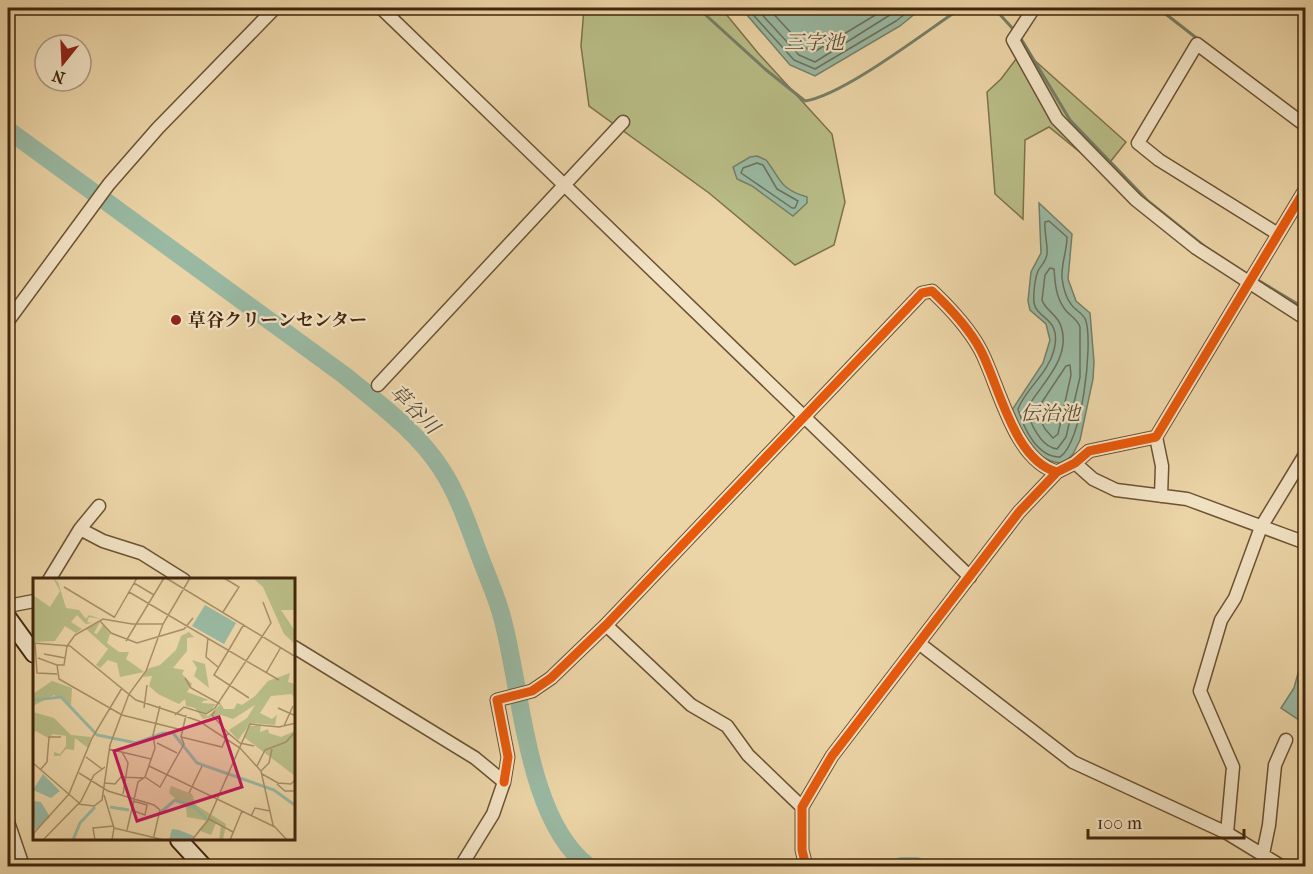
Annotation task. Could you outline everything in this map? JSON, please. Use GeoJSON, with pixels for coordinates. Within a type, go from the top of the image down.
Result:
{"type":"FeatureCollection","features":[{"type":"Feature","properties":{"kind":"main road"},"geometry":{"type":"LineString","coordinates":[[8,616],[33,653]]}},
{"type":"Feature","properties":{"kind":"main road"},"geometry":{"type":"LineString","coordinates":[[180,841],[203,867]]}},
{"type":"Feature","properties":{"kind":"street"},"geometry":{"type":"LineString","coordinates":[[8,321],[109,184],[158,128],[275,8]]}},
{"type":"Feature","properties":{"kind":"street"},"geometry":{"type":"LineString","coordinates":[[381,8],[970,577]]}},
{"type":"Feature","properties":{"kind":"street"},"geometry":{"type":"LineString","coordinates":[[1034,8],[1013,40],[1057,119],[1136,200],[1196,248],[1305,318]]}},
{"type":"Feature","properties":{"kind":"street"},"geometry":{"type":"LineString","coordinates":[[1278,234],[1159,160],[1137,143],[1197,44],[1305,126]]}},
{"type":"Feature","properties":{"kind":"street"},"geometry":{"type":"LineString","coordinates":[[378,385],[566,186],[623,122]]}},
{"type":"Feature","properties":{"kind":"street"},"geometry":{"type":"LineString","coordinates":[[1161,496],[1162,466],[1156,437],[1250,284],[1305,188]]}},
{"type":"Feature","properties":{"kind":"street"},"geometry":{"type":"LineString","coordinates":[[463,866],[493,814],[504,782],[508,757],[497,700],[532,691],[551,678],[606,625],[922,293],[932,291],[951,309],[979,348],[998,396],[1027,449],[1045,467],[1057,472]]}},
{"type":"Feature","properties":{"kind":"street"},"geometry":{"type":"LineString","coordinates":[[806,867],[802,850],[802,807],[832,756],[1019,512],[1057,472],[1075,463],[1089,451],[1156,437]]}},
{"type":"Feature","properties":{"kind":"street"},"geometry":{"type":"LineString","coordinates":[[1227,833],[1233,767],[1200,691],[1221,620],[1235,598],[1261,527],[1305,453]]}},
{"type":"Feature","properties":{"kind":"street"},"geometry":{"type":"LineString","coordinates":[[1075,463],[1093,479],[1116,490],[1187,499],[1305,543]]}},
{"type":"Feature","properties":{"kind":"street"},"geometry":{"type":"LineString","coordinates":[[50,578],[80,529],[99,506]]}},
{"type":"Feature","properties":{"kind":"street"},"geometry":{"type":"LineString","coordinates":[[80,529],[103,541],[141,553],[181,578]]}},
{"type":"Feature","properties":{"kind":"street"},"geometry":{"type":"LineString","coordinates":[[8,616],[33,602]]}},
{"type":"Feature","properties":{"kind":"street"},"geometry":{"type":"LineString","coordinates":[[606,625],[691,705],[727,726],[748,755],[802,807]]}},
{"type":"Feature","properties":{"kind":"street"},"geometry":{"type":"LineString","coordinates":[[920,644],[1072,762],[1227,833],[1281,867]]}},
{"type":"Feature","properties":{"kind":"street"},"geometry":{"type":"LineString","coordinates":[[296,648],[475,758],[504,782]]}},
{"type":"Feature","properties":{"kind":"street"},"geometry":{"type":"LineString","coordinates":[[1263,854],[1269,825],[1275,765],[1286,740]]}},
{"type":"Feature","properties":{"kind":"street"},"geometry":{"type":"LineString","coordinates":[[8,822],[23,867]]}},
{"type":"Feature","properties":{"kind":"green space"},"geometry":{"type":"Polygon","coordinates":[[[584,8],[721,8],[758,53],[832,134],[845,202],[834,245],[795,265],[709,193],[589,106],[581,46],[584,8]]]}},
{"type":"Feature","properties":{"kind":"green space"},"geometry":{"type":"Polygon","coordinates":[[[1023,50],[1126,142],[1103,171],[1049,127],[1025,140],[1023,219],[995,194],[987,92],[1001,79],[1023,50]]]}},
{"type":"Feature","properties":{"kind":"water","name":"三字池"},"geometry":{"type":"Polygon","coordinates":[[[741,8],[806,8],[811,10],[814,8],[922,8],[900,26],[815,76],[790,65],[741,8]]]}},
{"type":"Feature","properties":{"kind":"water"},"geometry":{"type":"Polygon","coordinates":[[[757,156],[766,160],[786,187],[807,197],[807,203],[793,216],[752,186],[737,179],[733,167],[750,157],[757,156]]]}},
{"type":"Feature","properties":{"kind":"water","name":"伝治池"},"geometry":{"type":"Polygon","coordinates":[[[1039,203],[1072,234],[1068,279],[1076,301],[1090,313],[1093,379],[1080,440],[1073,454],[1064,463],[1044,458],[1030,446],[1012,410],[1043,363],[1050,340],[1046,324],[1030,310],[1028,301],[1031,272],[1041,253],[1039,203]]]}},
{"type":"Feature","properties":{"kind":"water"},"geometry":{"type":"Polygon","coordinates":[[[1305,648],[1306,724],[1281,708],[1294,688],[1305,648]]]}},
{"type":"Feature","properties":{"kind":"waterway"},"geometry":{"type":"LineString","coordinates":[[698,8],[765,69],[805,101],[841,87],[862,75],[961,8]]}},
{"type":"Feature","properties":{"kind":"waterway"},"geometry":{"type":"LineString","coordinates":[[994,8],[1014,30]]}},
{"type":"Feature","properties":{"kind":"waterway"},"geometry":{"type":"LineString","coordinates":[[1158,8],[1199,40]]}},
{"type":"Feature","properties":{"kind":"waterway"},"geometry":{"type":"LineString","coordinates":[[1020,37],[1070,120],[1148,201],[1204,246],[1250,276]]}},
{"type":"Feature","properties":{"kind":"waterway","name":"草谷川"},"geometry":{"type":"LineString","coordinates":[[8,130],[344,375],[397,419],[432,456],[459,503],[498,603],[509,646],[529,751],[539,786],[551,817],[567,845],[588,866]]}},
{"type":"Feature","properties":{"kind":"waterway"},"geometry":{"type":"LineString","coordinates":[[1256,279],[1306,309]]}},
{"type":"Feature","properties":{"kind":"waterway","name":"草谷川"},"geometry":{"type":"LineString","coordinates":[[901,866],[917,866]]}},
{"type":"Feature","properties":{"kind":"cycle path"},"geometry":{"type":"LineString","coordinates":[[806,866],[802,850],[802,807],[832,756],[1019,512],[1057,472],[1075,463],[1089,451],[1156,437],[1306,188]]}},
{"type":"Feature","properties":{"kind":"cycle path"},"geometry":{"type":"LineString","coordinates":[[504,782],[508,757],[497,700],[532,691],[551,678],[606,625],[922,293],[932,291],[964,325],[980,349],[1018,437],[1029,453],[1042,465],[1057,472]]}},
{"type":"Feature","properties":{"kind":"place","name":"草谷クリーンセンター"},"geometry":{"type":"Point","coordinates":[176,320]}}]}
